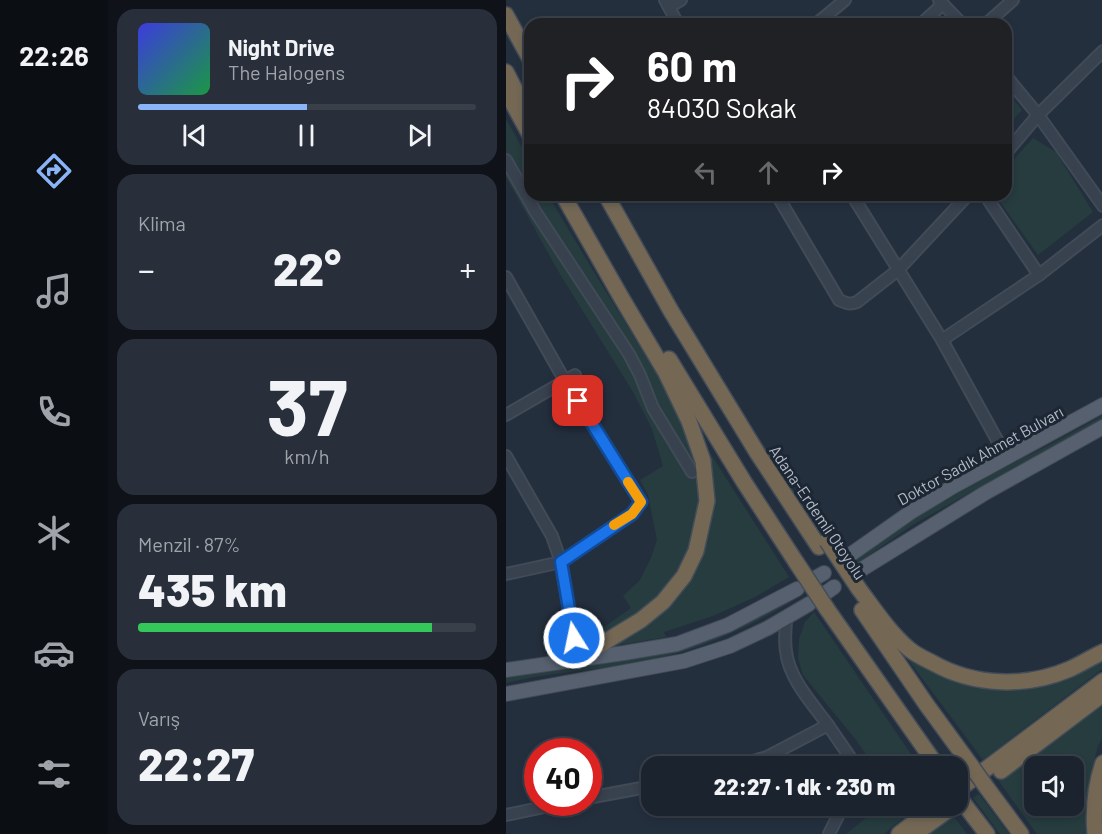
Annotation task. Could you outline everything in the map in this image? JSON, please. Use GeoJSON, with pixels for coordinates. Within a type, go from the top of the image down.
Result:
{"type":"FeatureCollection","features":[{"type":"Feature","properties":{"kind":"highway"},"geometry":{"type":"LineString","coordinates":[[506,15],[524,48]]}},
{"type":"Feature","properties":{"kind":"highway"},"geometry":{"type":"LineString","coordinates":[[506,72],[524,105]]}},
{"type":"Feature","properties":{"kind":"highway"},"geometry":{"type":"LineString","coordinates":[[506,91],[524,124]]}},
{"type":"Feature","properties":{"kind":"highway"},"geometry":{"type":"LineString","coordinates":[[566,201],[666,373],[689,422],[703,461],[707,501],[696,551],[684,576],[663,602],[641,620],[577,659]]}},
{"type":"Feature","properties":{"kind":"highway"},"geometry":{"type":"LineString","coordinates":[[577,201],[672,365],[744,482],[827,609],[930,756]]}},
{"type":"Feature","properties":{"kind":"highway","name":"Adana-Erdemli Otoyolu"},"geometry":{"type":"LineString","coordinates":[[609,201],[671,311],[745,434],[823,544],[926,704],[1021,834]]}},
{"type":"Feature","properties":{"kind":"highway"},"geometry":{"type":"LineString","coordinates":[[618,201],[697,337],[823,544]]}},
{"type":"Feature","properties":{"kind":"highway"},"geometry":{"type":"LineString","coordinates":[[855,592],[889,631],[911,651],[947,671],[975,680],[1000,682],[1036,679],[1069,669],[1103,651]]}},
{"type":"Feature","properties":{"kind":"highway"},"geometry":{"type":"LineString","coordinates":[[968,794],[1103,681]]}},
{"type":"Feature","properties":{"kind":"highway"},"geometry":{"type":"LineString","coordinates":[[882,689],[902,733],[919,756]]}},
{"type":"Feature","properties":{"kind":"highway"},"geometry":{"type":"LineString","coordinates":[[968,795],[1103,694]]}},
{"type":"Feature","properties":{"kind":"highway"},"geometry":{"type":"LineString","coordinates":[[1095,834],[1096,796],[1103,763]]}},
{"type":"Feature","properties":{"kind":"highway"},"geometry":{"type":"LineString","coordinates":[[968,813],[987,834]]}},
{"type":"Feature","properties":{"kind":"highway"},"geometry":{"type":"LineString","coordinates":[[899,834],[923,816]]}},
{"type":"Feature","properties":{"kind":"highway"},"geometry":{"type":"LineString","coordinates":[[915,834],[939,816]]}},
{"type":"Feature","properties":{"kind":"highway"},"geometry":{"type":"LineString","coordinates":[[966,816],[976,834]]}},
{"type":"Feature","properties":{"kind":"main road","name":"Doktor Sadık Ahmet Bulvarı"},"geometry":{"type":"LineString","coordinates":[[847,557],[911,512],[954,486],[1103,405]]}},
{"type":"Feature","properties":{"kind":"main road"},"geometry":{"type":"LineString","coordinates":[[859,571],[985,493],[1103,427]]}},
{"type":"Feature","properties":{"kind":"main road"},"geometry":{"type":"LineString","coordinates":[[506,670],[677,644],[728,625],[797,590]]}},
{"type":"Feature","properties":{"kind":"main road"},"geometry":{"type":"LineString","coordinates":[[506,694],[684,661],[730,646],[768,628],[809,604]]}},
{"type":"Feature","properties":{"kind":"street"},"geometry":{"type":"LineString","coordinates":[[676,18],[667,3],[681,0]]}},
{"type":"Feature","properties":{"kind":"street"},"geometry":{"type":"LineString","coordinates":[[993,18],[1013,0]]}},
{"type":"Feature","properties":{"kind":"street"},"geometry":{"type":"LineString","coordinates":[[823,18],[843,1]]}},
{"type":"Feature","properties":{"kind":"street"},"geometry":{"type":"LineString","coordinates":[[926,18],[941,2],[956,18]]}},
{"type":"Feature","properties":{"kind":"street"},"geometry":{"type":"LineString","coordinates":[[1012,146],[1038,115],[1103,51]]}},
{"type":"Feature","properties":{"kind":"street"},"geometry":{"type":"LineString","coordinates":[[1012,83],[1038,115],[1103,206]]}},
{"type":"Feature","properties":{"kind":"street"},"geometry":{"type":"LineString","coordinates":[[506,160],[524,192]]}},
{"type":"Feature","properties":{"kind":"street"},"geometry":{"type":"LineString","coordinates":[[529,201],[629,354],[653,408],[692,472]]}},
{"type":"Feature","properties":{"kind":"street"},"geometry":{"type":"LineString","coordinates":[[781,201],[839,300],[852,304],[898,270],[962,201]]}},
{"type":"Feature","properties":{"kind":"street"},"geometry":{"type":"LineString","coordinates":[[856,201],[942,340],[1007,458]]}},
{"type":"Feature","properties":{"kind":"street"},"geometry":{"type":"LineString","coordinates":[[989,201],[1040,275]]}},
{"type":"Feature","properties":{"kind":"street"},"geometry":{"type":"LineString","coordinates":[[942,340],[1040,275],[1103,225]]}},
{"type":"Feature","properties":{"kind":"street"},"geometry":{"type":"LineString","coordinates":[[506,277],[570,378],[641,502],[632,514],[561,562],[506,574]]}},
{"type":"Feature","properties":{"kind":"street"},"geometry":{"type":"LineString","coordinates":[[506,415],[570,378]]}},
{"type":"Feature","properties":{"kind":"street"},"geometry":{"type":"LineString","coordinates":[[506,456],[552,536],[561,562],[577,659]]}},
{"type":"Feature","properties":{"kind":"street"},"geometry":{"type":"LineString","coordinates":[[786,617],[785,647],[790,670],[849,756]]}},
{"type":"Feature","properties":{"kind":"street"},"geometry":{"type":"LineString","coordinates":[[769,756],[828,725]]}},
{"type":"Feature","properties":{"kind":"street"},"geometry":{"type":"LineString","coordinates":[[602,795],[641,788]]}},
{"type":"Feature","properties":{"kind":"street"},"geometry":{"type":"LineString","coordinates":[[506,815],[524,811]]}},
{"type":"Feature","properties":{"kind":"street"},"geometry":{"type":"LineString","coordinates":[[829,834],[838,816]]}},
{"type":"Feature","properties":{"kind":"green space"},"geometry":{"type":"Polygon","coordinates":[[[1012,98],[1022,110],[1012,121],[1012,98]]]}},
{"type":"Feature","properties":{"kind":"green space"},"geometry":{"type":"Polygon","coordinates":[[[506,119],[524,151],[524,201],[552,201],[671,398],[688,434],[700,470],[702,502],[699,518],[677,575],[648,607],[625,623],[587,643],[586,640],[631,608],[623,596],[640,580],[657,540],[648,495],[640,480],[663,466],[652,429],[633,392],[558,271],[506,177],[506,119]]]}},
{"type":"Feature","properties":{"kind":"green space"},"geometry":{"type":"Polygon","coordinates":[[[1033,138],[1056,152],[1093,212],[1038,255],[999,201],[1012,201],[1012,161],[1033,138]]]}},
{"type":"Feature","properties":{"kind":"green space"},"geometry":{"type":"Polygon","coordinates":[[[1102,416],[1102,419],[914,524],[852,567],[851,564],[911,520],[1102,416]]]}},
{"type":"Feature","properties":{"kind":"green space"},"geometry":{"type":"Polygon","coordinates":[[[705,445],[789,577],[755,597],[713,616],[664,632],[666,637],[606,647],[654,619],[675,599],[691,577],[711,513],[713,483],[705,445]]]}},
{"type":"Feature","properties":{"kind":"green space"},"geometry":{"type":"Polygon","coordinates":[[[798,591],[801,596],[763,618],[722,637],[680,652],[637,663],[539,676],[506,683],[506,677],[638,657],[798,591]]]}},
{"type":"Feature","properties":{"kind":"green space"},"geometry":{"type":"Polygon","coordinates":[[[814,612],[912,756],[867,756],[803,675],[798,658],[799,639],[805,622],[814,612]]]}},
{"type":"Feature","properties":{"kind":"green space"},"geometry":{"type":"Polygon","coordinates":[[[901,650],[956,683],[1006,690],[1049,683],[1102,659],[1102,669],[983,760],[901,650]]]}},
{"type":"Feature","properties":{"kind":"green space"},"geometry":{"type":"Polygon","coordinates":[[[1102,701],[1102,738],[1090,776],[1085,814],[1086,834],[1037,834],[1024,816],[1084,816],[1084,756],[1030,756],[1102,701]]]}},
{"type":"Feature","properties":{"kind":"green space"},"geometry":{"type":"Polygon","coordinates":[[[1024,760],[1024,816],[998,780],[1024,760]]]}},
{"type":"Feature","properties":{"kind":"green space"},"geometry":{"type":"Polygon","coordinates":[[[979,794],[1009,834],[1000,834],[973,798],[979,794]]]}},
{"type":"Feature","properties":{"kind":"green space"},"geometry":{"type":"Polygon","coordinates":[[[868,816],[905,816],[884,834],[846,834],[868,816]]]}},
{"type":"Feature","properties":{"kind":"green space"},"geometry":{"type":"Polygon","coordinates":[[[949,816],[954,816],[967,834],[924,834],[949,816]]]}},
{"type":"Feature","properties":{"kind":"slow traffic"},"geometry":{"type":"LineString","coordinates":[[614,525],[632,514],[641,502],[628,482]]}},
{"type":"Feature","properties":{"kind":"route"},"geometry":{"type":"LineString","coordinates":[[574,638],[561,562],[632,514],[641,502],[578,401]]}}]}
